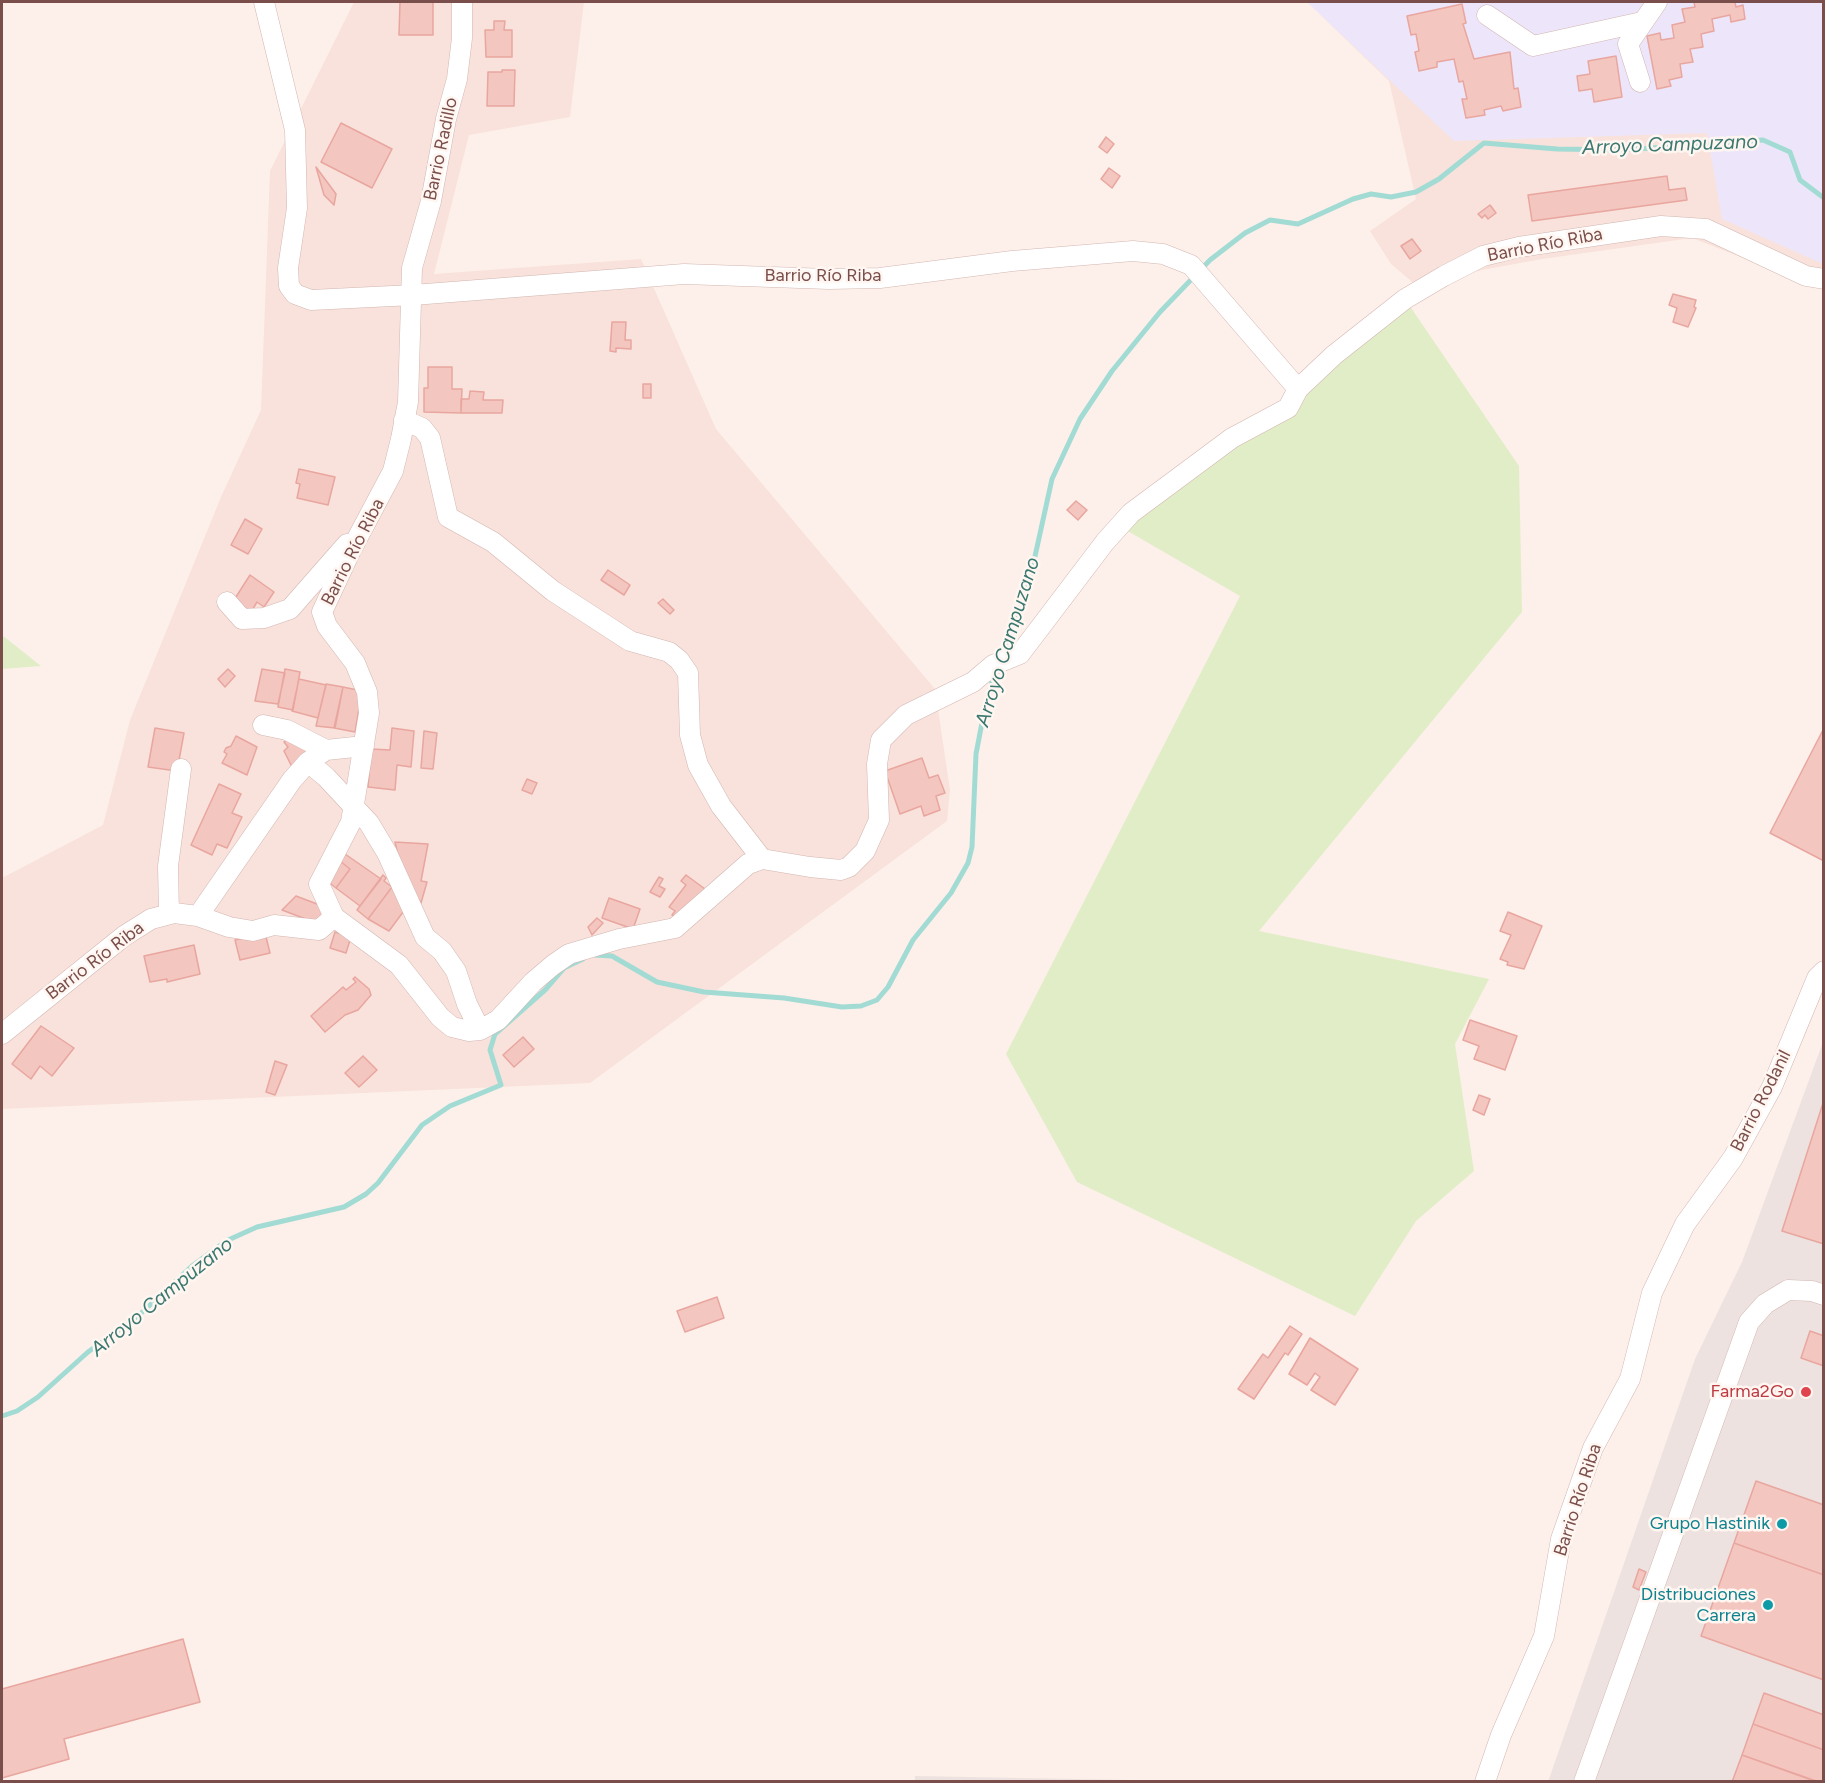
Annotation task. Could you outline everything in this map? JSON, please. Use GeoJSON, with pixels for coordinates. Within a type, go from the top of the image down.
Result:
{"type":"FeatureCollection","features":[{"type":"Feature","properties":{"kind":"street"},"geometry":{"type":"LineString","coordinates":[[264,2],[295,130],[297,208],[288,268],[289,286],[295,294],[311,300],[412,295]]}},
{"type":"Feature","properties":{"kind":"street","name":"Barrio Radillo"},"geometry":{"type":"LineString","coordinates":[[412,295],[412,268],[431,201],[446,119],[458,79],[462,38],[462,2]]}},
{"type":"Feature","properties":{"kind":"street"},"geometry":{"type":"LineString","coordinates":[[1640,82],[1628,44],[1657,2]]}},
{"type":"Feature","properties":{"kind":"street"},"geometry":{"type":"LineString","coordinates":[[1488,15],[1533,46],[1642,22]]}},
{"type":"Feature","properties":{"kind":"street","name":"Barrio Río Riba"},"geometry":{"type":"LineString","coordinates":[[762,859],[841,870],[849,867],[865,851],[879,820],[877,764],[881,740],[906,715],[973,682],[1000,663],[1020,654],[1105,542],[1131,513],[1232,438],[1288,408],[1298,389],[1334,355],[1404,299],[1483,256],[1519,247],[1661,226],[1706,229],[1806,276],[1824,279]]}},
{"type":"Feature","properties":{"kind":"street","name":"Barrio Río Riba"},"geometry":{"type":"LineString","coordinates":[[480,1030],[469,1031],[452,1027],[440,1017],[399,965],[334,917],[319,884],[351,822],[353,805],[357,797],[369,713],[367,692],[355,663],[327,626],[322,612],[393,471],[408,402],[412,295],[684,274],[829,279],[880,278],[1012,261],[1133,251],[1163,254],[1191,265],[1206,279],[1298,389]]}},
{"type":"Feature","properties":{"kind":"street"},"geometry":{"type":"LineString","coordinates":[[308,762],[353,805],[380,840],[425,937],[442,951],[456,971],[467,1004],[480,1030],[498,1020],[539,976],[569,954],[610,941],[675,928],[748,864],[762,859],[722,807],[698,765],[690,735],[688,673],[679,660],[669,652],[630,641],[553,591],[493,542],[448,517],[430,438],[422,428],[404,420]]}},
{"type":"Feature","properties":{"kind":"street"},"geometry":{"type":"LineString","coordinates":[[227,602],[242,619],[264,618],[290,609],[345,545],[357,539]]}},
{"type":"Feature","properties":{"kind":"street"},"geometry":{"type":"LineString","coordinates":[[263,724],[287,730],[326,750]]}},
{"type":"Feature","properties":{"kind":"street"},"geometry":{"type":"LineString","coordinates":[[198,916],[292,780],[308,762],[326,750],[364,746]]}},
{"type":"Feature","properties":{"kind":"street"},"geometry":{"type":"LineString","coordinates":[[169,914],[168,866],[181,769]]}},
{"type":"Feature","properties":{"kind":"street","name":"Barrio Río Riba"},"geometry":{"type":"LineString","coordinates":[[2,1034],[124,936],[151,919],[169,914],[198,916],[229,927],[253,931],[274,925],[319,930],[334,917]]}},
{"type":"Feature","properties":{"kind":"street","name":"Barrio Rodanil"},"geometry":{"type":"LineString","coordinates":[[1685,1224],[1733,1158],[1767,1096],[1795,1034],[1816,978],[1824,971]]}},
{"type":"Feature","properties":{"kind":"street","name":"Barrio Río Riba"},"geometry":{"type":"LineString","coordinates":[[1485,1782],[1501,1735],[1544,1636],[1561,1539],[1593,1448],[1630,1379],[1652,1293],[1685,1224]]}},
{"type":"Feature","properties":{"kind":"street"},"geometry":{"type":"LineString","coordinates":[[1584,1782],[1749,1322],[1765,1304],[1788,1290],[1824,1294]]}},
{"type":"Feature","properties":{"kind":"shaded area"},"geometry":{"type":"Polygon","coordinates":[[[354,2],[584,2],[570,117],[469,135],[434,274],[641,259],[716,429],[935,689],[950,790],[947,821],[590,1083],[2,1109],[2,878],[103,825],[130,720],[221,497],[261,410],[270,171],[354,2]]]}},
{"type":"Feature","properties":{"kind":"shaded area"},"geometry":{"type":"Polygon","coordinates":[[[1307,2],[1823,2],[1823,289],[1692,238],[1542,259],[1482,270],[1418,287],[1391,264],[1370,231],[1416,199],[1389,81],[1307,2]]]}},
{"type":"Feature","properties":{"kind":"shaded area"},"geometry":{"type":"Polygon","coordinates":[[[1307,2],[1823,2],[1823,264],[1722,219],[1707,133],[1454,141],[1307,2]]]}},
{"type":"Feature","properties":{"kind":"shaded area"},"geometry":{"type":"Polygon","coordinates":[[[1823,1042],[1823,1781],[1548,1782],[1695,1359],[1742,1262],[1823,1042]]]}},
{"type":"Feature","properties":{"kind":"shaded area"},"geometry":{"type":"Polygon","coordinates":[[[915,1776],[1180,1781],[915,1782],[915,1776]]]}},
{"type":"Feature","properties":{"kind":"green space"},"geometry":{"type":"Polygon","coordinates":[[[1405,299],[1519,466],[1522,612],[1259,931],[1489,979],[1455,1044],[1474,1171],[1416,1221],[1355,1316],[1077,1182],[1006,1054],[1240,596],[1119,526],[1288,408],[1405,299]]]}},
{"type":"Feature","properties":{"kind":"green space"},"geometry":{"type":"Polygon","coordinates":[[[2,635],[41,666],[2,669],[2,635]]]}},
{"type":"Feature","properties":{"kind":"building"},"geometry":{"type":"Polygon","coordinates":[[[400,2],[433,2],[433,35],[399,35],[400,2]]]}},
{"type":"Feature","properties":{"kind":"building"},"geometry":{"type":"Polygon","coordinates":[[[1694,2],[1735,2],[1736,7],[1743,5],[1745,19],[1731,22],[1730,15],[1712,19],[1714,31],[1701,34],[1703,47],[1690,49],[1693,62],[1680,64],[1682,77],[1669,80],[1671,86],[1657,89],[1647,36],[1660,33],[1661,40],[1674,38],[1672,25],[1685,22],[1682,9],[1695,7],[1694,2]]]}},
{"type":"Feature","properties":{"kind":"building"},"geometry":{"type":"Polygon","coordinates":[[[1462,4],[1466,23],[1463,24],[1474,59],[1510,52],[1514,89],[1518,88],[1521,107],[1503,111],[1501,106],[1484,110],[1485,115],[1466,118],[1462,99],[1467,99],[1463,81],[1459,82],[1454,59],[1437,62],[1437,67],[1419,71],[1415,52],[1419,51],[1416,34],[1411,35],[1407,16],[1462,4]]]}},
{"type":"Feature","properties":{"kind":"building"},"geometry":{"type":"Polygon","coordinates":[[[494,21],[505,21],[504,30],[512,30],[512,57],[486,57],[485,30],[494,30],[494,21]]]}},
{"type":"Feature","properties":{"kind":"building"},"geometry":{"type":"Polygon","coordinates":[[[1616,56],[1622,97],[1594,102],[1592,89],[1579,91],[1577,76],[1590,74],[1588,61],[1616,56]]]}},
{"type":"Feature","properties":{"kind":"building"},"geometry":{"type":"Polygon","coordinates":[[[502,70],[515,70],[514,106],[487,106],[488,72],[502,72],[502,70]]]}},
{"type":"Feature","properties":{"kind":"building"},"geometry":{"type":"Polygon","coordinates":[[[341,123],[392,149],[372,188],[321,162],[341,123]]]}},
{"type":"Feature","properties":{"kind":"building"},"geometry":{"type":"Polygon","coordinates":[[[1106,137],[1114,144],[1107,153],[1099,147],[1106,137]]]}},
{"type":"Feature","properties":{"kind":"building"},"geometry":{"type":"Polygon","coordinates":[[[316,167],[336,194],[334,205],[324,195],[316,167]]]}},
{"type":"Feature","properties":{"kind":"building"},"geometry":{"type":"Polygon","coordinates":[[[1109,168],[1120,176],[1112,188],[1101,179],[1109,168]]]}},
{"type":"Feature","properties":{"kind":"building"},"geometry":{"type":"Polygon","coordinates":[[[1667,176],[1669,190],[1685,188],[1687,200],[1532,221],[1528,195],[1667,176]]]}},
{"type":"Feature","properties":{"kind":"building"},"geometry":{"type":"Polygon","coordinates":[[[1490,205],[1496,213],[1488,219],[1485,215],[1482,218],[1478,214],[1490,205]]]}},
{"type":"Feature","properties":{"kind":"building"},"geometry":{"type":"Polygon","coordinates":[[[1412,239],[1421,251],[1410,259],[1401,246],[1412,239]]]}},
{"type":"Feature","properties":{"kind":"building"},"geometry":{"type":"Polygon","coordinates":[[[1673,294],[1696,300],[1694,307],[1696,308],[1688,327],[1673,322],[1677,308],[1669,305],[1673,294]]]}},
{"type":"Feature","properties":{"kind":"building"},"geometry":{"type":"Polygon","coordinates":[[[612,322],[626,322],[625,340],[631,340],[631,349],[616,348],[616,352],[610,351],[612,322]]]}},
{"type":"Feature","properties":{"kind":"building"},"geometry":{"type":"Polygon","coordinates":[[[428,367],[452,367],[452,389],[462,389],[461,413],[424,412],[424,388],[428,388],[428,367]]]}},
{"type":"Feature","properties":{"kind":"building"},"geometry":{"type":"Polygon","coordinates":[[[643,384],[651,384],[651,398],[643,398],[643,384]]]}},
{"type":"Feature","properties":{"kind":"building"},"geometry":{"type":"Polygon","coordinates":[[[470,391],[484,392],[483,400],[503,400],[502,413],[461,413],[461,399],[469,399],[470,391]]]}},
{"type":"Feature","properties":{"kind":"building"},"geometry":{"type":"Polygon","coordinates":[[[299,469],[335,477],[328,505],[297,498],[300,484],[296,483],[299,469]]]}},
{"type":"Feature","properties":{"kind":"building"},"geometry":{"type":"Polygon","coordinates":[[[1076,501],[1087,510],[1078,520],[1067,510],[1076,501]]]}},
{"type":"Feature","properties":{"kind":"building"},"geometry":{"type":"Polygon","coordinates":[[[245,519],[262,529],[248,554],[231,545],[245,519]]]}},
{"type":"Feature","properties":{"kind":"building"},"geometry":{"type":"Polygon","coordinates":[[[608,570],[630,585],[624,595],[601,580],[608,570]]]}},
{"type":"Feature","properties":{"kind":"building"},"geometry":{"type":"Polygon","coordinates":[[[250,575],[274,592],[264,607],[257,602],[251,612],[234,600],[250,575]]]}},
{"type":"Feature","properties":{"kind":"building"},"geometry":{"type":"Polygon","coordinates":[[[663,599],[674,610],[670,614],[658,603],[663,599]]]}},
{"type":"Feature","properties":{"kind":"building"},"geometry":{"type":"Polygon","coordinates":[[[228,669],[235,676],[225,687],[218,679],[228,669]]]}},
{"type":"Feature","properties":{"kind":"building"},"geometry":{"type":"Polygon","coordinates":[[[262,669],[285,673],[278,704],[255,701],[262,669]]]}},
{"type":"Feature","properties":{"kind":"building"},"geometry":{"type":"Polygon","coordinates":[[[285,669],[300,672],[293,710],[278,707],[285,669]]]}},
{"type":"Feature","properties":{"kind":"building"},"geometry":{"type":"Polygon","coordinates":[[[299,679],[326,685],[318,718],[292,711],[299,679]]]}},
{"type":"Feature","properties":{"kind":"building"},"geometry":{"type":"Polygon","coordinates":[[[326,684],[343,687],[335,728],[316,726],[326,684]]]}},
{"type":"Feature","properties":{"kind":"building"},"geometry":{"type":"Polygon","coordinates":[[[343,687],[362,691],[355,732],[334,728],[343,687]]]}},
{"type":"Feature","properties":{"kind":"building"},"geometry":{"type":"Polygon","coordinates":[[[155,728],[184,733],[177,771],[148,767],[155,728]]]}},
{"type":"Feature","properties":{"kind":"building"},"geometry":{"type":"Polygon","coordinates":[[[392,728],[414,731],[411,767],[397,765],[395,790],[368,787],[371,749],[390,750],[392,728]]]}},
{"type":"Feature","properties":{"kind":"building"},"geometry":{"type":"Polygon","coordinates":[[[1824,728],[1824,861],[1770,833],[1824,728]]]}},
{"type":"Feature","properties":{"kind":"building"},"geometry":{"type":"Polygon","coordinates":[[[424,731],[437,733],[433,769],[421,768],[424,731]]]}},
{"type":"Feature","properties":{"kind":"building"},"geometry":{"type":"Polygon","coordinates":[[[236,736],[257,747],[247,775],[222,763],[227,754],[224,752],[226,748],[231,746],[236,736]]]}},
{"type":"Feature","properties":{"kind":"building"},"geometry":{"type":"Polygon","coordinates":[[[290,736],[310,754],[294,771],[284,751],[288,747],[284,742],[290,736]]]}},
{"type":"Feature","properties":{"kind":"building"},"geometry":{"type":"Polygon","coordinates":[[[922,758],[929,778],[938,775],[945,793],[936,796],[940,810],[924,816],[921,806],[900,814],[885,771],[922,758]]]}},
{"type":"Feature","properties":{"kind":"building"},"geometry":{"type":"Polygon","coordinates":[[[527,779],[537,783],[532,794],[522,790],[527,779]]]}},
{"type":"Feature","properties":{"kind":"building"},"geometry":{"type":"Polygon","coordinates":[[[219,784],[241,794],[232,813],[242,817],[227,848],[217,844],[212,855],[191,845],[219,784]]]}},
{"type":"Feature","properties":{"kind":"building"},"geometry":{"type":"Polygon","coordinates":[[[395,842],[428,844],[421,881],[427,882],[421,903],[403,878],[395,842]]]}},
{"type":"Feature","properties":{"kind":"building"},"geometry":{"type":"Polygon","coordinates":[[[345,854],[381,879],[360,906],[336,888],[350,869],[340,861],[345,854]]]}},
{"type":"Feature","properties":{"kind":"building"},"geometry":{"type":"Polygon","coordinates":[[[340,861],[350,869],[336,888],[326,880],[340,861]]]}},
{"type":"Feature","properties":{"kind":"building"},"geometry":{"type":"Polygon","coordinates":[[[383,875],[386,878],[384,881],[392,887],[368,919],[357,910],[383,875]]]}},
{"type":"Feature","properties":{"kind":"building"},"geometry":{"type":"Polygon","coordinates":[[[686,875],[705,889],[679,919],[672,915],[675,911],[669,907],[686,885],[681,881],[686,875]]]}},
{"type":"Feature","properties":{"kind":"building"},"geometry":{"type":"Polygon","coordinates":[[[659,877],[663,879],[659,886],[665,889],[660,897],[650,892],[659,877]]]}},
{"type":"Feature","properties":{"kind":"building"},"geometry":{"type":"Polygon","coordinates":[[[392,887],[409,904],[389,931],[368,919],[392,887]]]}},
{"type":"Feature","properties":{"kind":"building"},"geometry":{"type":"Polygon","coordinates":[[[296,896],[325,907],[319,924],[282,910],[296,896]]]}},
{"type":"Feature","properties":{"kind":"building"},"geometry":{"type":"Polygon","coordinates":[[[609,898],[640,909],[633,929],[602,918],[609,898]]]}},
{"type":"Feature","properties":{"kind":"building"},"geometry":{"type":"Polygon","coordinates":[[[1508,912],[1542,926],[1524,969],[1507,965],[1508,962],[1500,959],[1511,935],[1500,931],[1508,912]]]}},
{"type":"Feature","properties":{"kind":"building"},"geometry":{"type":"Polygon","coordinates":[[[597,918],[603,923],[592,935],[588,927],[597,918]]]}},
{"type":"Feature","properties":{"kind":"building"},"geometry":{"type":"Polygon","coordinates":[[[335,932],[351,937],[346,953],[330,948],[335,932]]]}},
{"type":"Feature","properties":{"kind":"building"},"geometry":{"type":"Polygon","coordinates":[[[265,933],[270,953],[240,960],[235,940],[265,933]]]}},
{"type":"Feature","properties":{"kind":"building"},"geometry":{"type":"Polygon","coordinates":[[[194,945],[200,974],[167,982],[167,979],[150,982],[144,956],[194,945]]]}},
{"type":"Feature","properties":{"kind":"building"},"geometry":{"type":"Polygon","coordinates":[[[355,977],[369,989],[371,995],[358,1010],[345,1015],[325,1032],[311,1016],[343,987],[346,990],[356,982],[353,979],[355,977]]]}},
{"type":"Feature","properties":{"kind":"building"},"geometry":{"type":"Polygon","coordinates":[[[1470,1020],[1517,1036],[1505,1070],[1474,1059],[1479,1046],[1463,1040],[1470,1020]]]}},
{"type":"Feature","properties":{"kind":"building"},"geometry":{"type":"Polygon","coordinates":[[[41,1026],[74,1048],[52,1076],[40,1066],[31,1079],[12,1064],[41,1026]]]}},
{"type":"Feature","properties":{"kind":"building"},"geometry":{"type":"Polygon","coordinates":[[[523,1037],[534,1049],[514,1067],[503,1055],[523,1037]]]}},
{"type":"Feature","properties":{"kind":"building"},"geometry":{"type":"Polygon","coordinates":[[[363,1056],[377,1070],[359,1087],[345,1073],[363,1056]]]}},
{"type":"Feature","properties":{"kind":"building"},"geometry":{"type":"Polygon","coordinates":[[[275,1061],[287,1065],[275,1095],[266,1092],[275,1061]]]}},
{"type":"Feature","properties":{"kind":"building"},"geometry":{"type":"Polygon","coordinates":[[[1479,1095],[1490,1099],[1484,1115],[1473,1110],[1479,1095]]]}},
{"type":"Feature","properties":{"kind":"building"},"geometry":{"type":"Polygon","coordinates":[[[1824,1100],[1824,1244],[1782,1231],[1824,1100]]]}},
{"type":"Feature","properties":{"kind":"building"},"geometry":{"type":"Polygon","coordinates":[[[717,1297],[724,1318],[685,1332],[677,1311],[717,1297]]]}},
{"type":"Feature","properties":{"kind":"building"},"geometry":{"type":"Polygon","coordinates":[[[1290,1326],[1302,1334],[1288,1355],[1285,1353],[1254,1399],[1238,1389],[1263,1354],[1268,1358],[1290,1326]]]}},
{"type":"Feature","properties":{"kind":"building"},"geometry":{"type":"Polygon","coordinates":[[[1810,1331],[1824,1336],[1824,1366],[1801,1358],[1810,1331]]]}},
{"type":"Feature","properties":{"kind":"building"},"geometry":{"type":"Polygon","coordinates":[[[1310,1338],[1358,1369],[1335,1405],[1311,1390],[1320,1377],[1315,1373],[1307,1385],[1289,1374],[1310,1338]]]}},
{"type":"Feature","properties":{"kind":"building","name":"Grupo Hastinik"},"geometry":{"type":"Polygon","coordinates":[[[1756,1481],[1824,1505],[1824,1575],[1734,1543],[1756,1481]]]}},
{"type":"Feature","properties":{"kind":"building","name":"Distribuciones Carrera"},"geometry":{"type":"Polygon","coordinates":[[[1734,1543],[1824,1575],[1824,1680],[1701,1636],[1734,1543]]]}},
{"type":"Feature","properties":{"kind":"building"},"geometry":{"type":"Polygon","coordinates":[[[1639,1569],[1646,1572],[1639,1590],[1633,1587],[1639,1569]]]}},
{"type":"Feature","properties":{"kind":"building"},"geometry":{"type":"Polygon","coordinates":[[[183,1639],[200,1702],[64,1739],[69,1759],[2,1778],[2,1689],[183,1639]]]}},
{"type":"Feature","properties":{"kind":"building"},"geometry":{"type":"Polygon","coordinates":[[[1764,1693],[1824,1715],[1824,1750],[1753,1724],[1764,1693]]]}},
{"type":"Feature","properties":{"kind":"building"},"geometry":{"type":"Polygon","coordinates":[[[1753,1724],[1824,1750],[1824,1782],[1817,1782],[1742,1755],[1753,1724]]]}},
{"type":"Feature","properties":{"kind":"building"},"geometry":{"type":"Polygon","coordinates":[[[1742,1755],[1816,1781],[1732,1782],[1742,1755]]]}},
{"type":"Feature","properties":{"kind":"waterway","name":"Arroyo Campuzano"},"geometry":{"type":"LineString","coordinates":[[1001,657],[1030,579],[1052,479],[1080,419],[1112,371],[1160,312],[1210,260],[1245,233],[1270,220],[1298,224],[1353,199],[1371,194],[1391,197],[1416,192],[1439,179],[1484,143],[1557,149],[1623,150],[1763,140],[1790,152],[1800,180],[1824,198]]}},
{"type":"Feature","properties":{"kind":"waterway","name":"Arroyo Campuzano"},"geometry":{"type":"LineString","coordinates":[[595,955],[612,956],[657,982],[704,992],[784,998],[842,1007],[861,1006],[877,1000],[888,987],[913,940],[951,893],[968,863],[972,847],[976,754],[995,671]]}},
{"type":"Feature","properties":{"kind":"waterway","name":"Arroyo Campuzano"},"geometry":{"type":"LineString","coordinates":[[2,1416],[17,1411],[38,1397],[88,1352],[137,1317],[192,1266],[226,1241],[257,1227],[344,1207],[366,1194],[378,1183],[422,1125],[450,1106],[501,1085],[490,1050],[495,1034],[545,990],[564,968],[583,959]]}},
{"type":"Feature","properties":{"kind":"place","name":"Farma2Go"},"geometry":{"type":"Point","coordinates":[1806,1392]}},
{"type":"Feature","properties":{"kind":"place","name":"Grupo Hastinik"},"geometry":{"type":"Point","coordinates":[1782,1524]}},
{"type":"Feature","properties":{"kind":"place","name":"Distribuciones Carrera"},"geometry":{"type":"Point","coordinates":[1768,1605]}}]}
